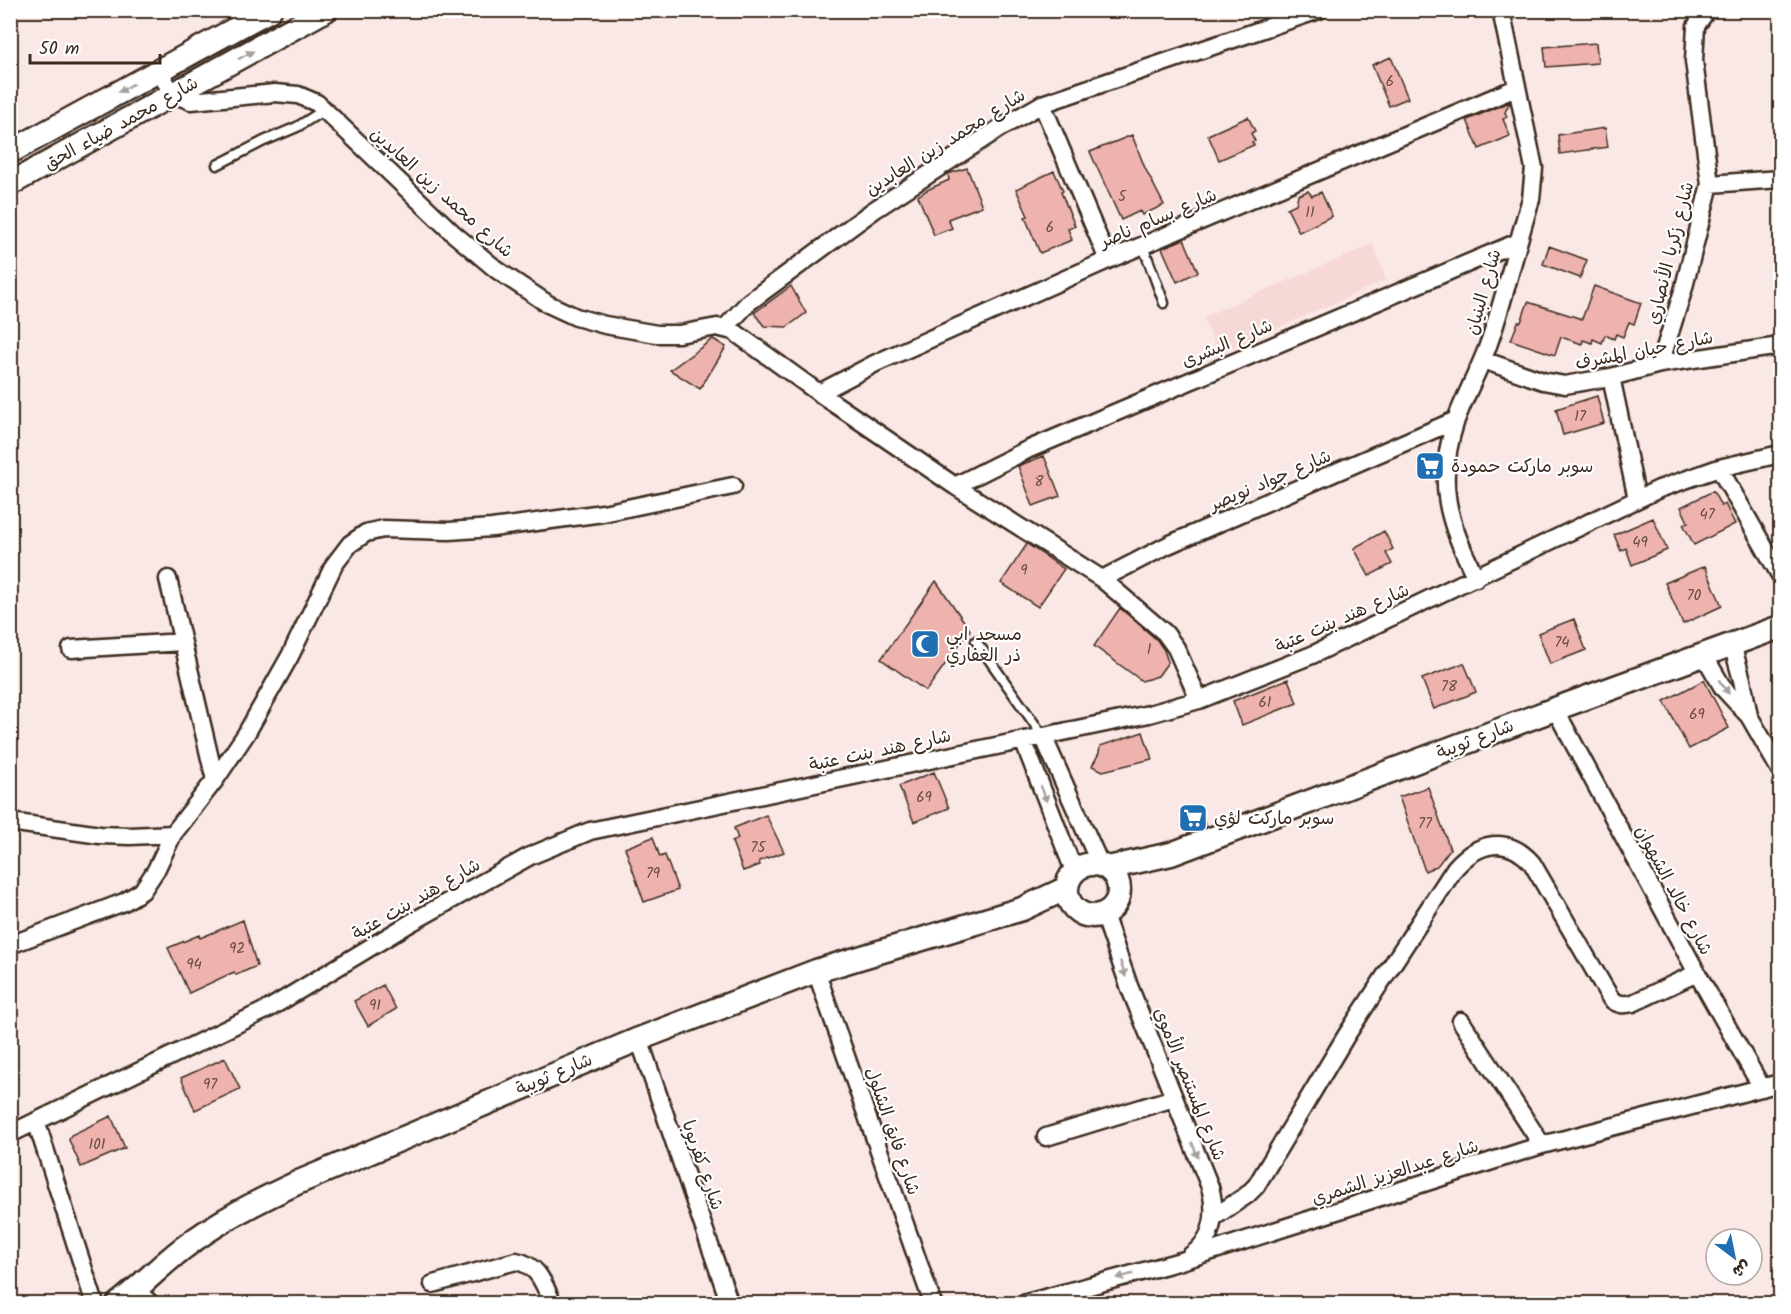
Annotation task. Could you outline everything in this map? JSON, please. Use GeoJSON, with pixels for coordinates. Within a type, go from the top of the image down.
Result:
{"type":"FeatureCollection","features":[{"type":"Feature","properties":{"kind":"street","name":"شارع محمد ضياء الحق"},"geometry":{"type":"LineString","coordinates":[[15,150],[270,10]]}},
{"type":"Feature","properties":{"kind":"street","name":"شارع محمد ضياء الحق"},"geometry":{"type":"LineString","coordinates":[[10,184],[326,10]]}},
{"type":"Feature","properties":{"kind":"street","name":"شارع محمد زين العابدين"},"geometry":{"type":"LineString","coordinates":[[173,94],[187,100],[201,102],[275,93],[307,98],[325,110],[454,234],[497,270],[548,304],[576,317],[605,325],[657,334],[679,334],[709,328],[725,328],[749,302],[874,210],[999,128],[1042,104],[1319,10]]}},
{"type":"Feature","properties":{"kind":"street","name":"شارع البنيان"},"geometry":{"type":"LineString","coordinates":[[1476,578],[1451,521],[1446,497],[1445,473],[1456,420],[1483,360],[1532,199],[1534,177],[1501,10]]}},
{"type":"Feature","properties":{"kind":"street","name":"شارع زكريا الأنصاري"},"geometry":{"type":"LineString","coordinates":[[1660,364],[1683,291],[1710,184],[1694,61],[1696,26],[1707,10]]}},
{"type":"Feature","properties":{"kind":"street"},"geometry":{"type":"LineString","coordinates":[[158,70],[173,94]]}},
{"type":"Feature","properties":{"kind":"street","name":"شارع بسام ناصر"},"geometry":{"type":"LineString","coordinates":[[819,393],[868,367],[1108,260],[1516,88]]}},
{"type":"Feature","properties":{"kind":"street"},"geometry":{"type":"LineString","coordinates":[[1042,104],[1108,260]]}},
{"type":"Feature","properties":{"kind":"street"},"geometry":{"type":"LineString","coordinates":[[15,150],[32,172]]}},
{"type":"Feature","properties":{"kind":"street"},"geometry":{"type":"LineString","coordinates":[[1710,184],[1780,179]]}},
{"type":"Feature","properties":{"kind":"street","name":"شارع البشرى"},"geometry":{"type":"LineString","coordinates":[[955,486],[1036,445],[1518,242]]}},
{"type":"Feature","properties":{"kind":"street"},"geometry":{"type":"LineString","coordinates":[[725,328],[740,335],[819,393],[955,486],[1102,579],[1170,639],[1182,660],[1199,700]]}},
{"type":"Feature","properties":{"kind":"street","name":"شارع حيان المشرف"},"geometry":{"type":"LineString","coordinates":[[1483,360],[1554,384],[1576,384],[1660,364],[1780,346]]}},
{"type":"Feature","properties":{"kind":"street"},"geometry":{"type":"LineString","coordinates":[[1611,377],[1637,499]]}},
{"type":"Feature","properties":{"kind":"street","name":"شارع جواد نويصر"},"geometry":{"type":"LineString","coordinates":[[1102,579],[1168,545],[1456,420]]}},
{"type":"Feature","properties":{"kind":"street","name":"شارع هند بنت عتبة"},"geometry":{"type":"LineString","coordinates":[[10,1134],[270,1008],[412,922],[520,862],[590,831],[1149,714],[1199,700],[1318,652],[1681,480],[1719,468],[1780,454]]}},
{"type":"Feature","properties":{"kind":"street"},"geometry":{"type":"LineString","coordinates":[[1719,468],[1780,575]]}},
{"type":"Feature","properties":{"kind":"street"},"geometry":{"type":"LineString","coordinates":[[10,945],[124,902],[142,891],[156,870],[173,834],[215,780],[265,703],[334,565],[350,543],[366,533],[383,529],[449,531],[592,515],[734,486]]}},
{"type":"Feature","properties":{"kind":"street"},"geometry":{"type":"LineString","coordinates":[[168,579],[215,780]]}},
{"type":"Feature","properties":{"kind":"street","name":"شارع ثويبة"},"geometry":{"type":"LineString","coordinates":[[1104,866],[1171,854],[1780,627]]}},
{"type":"Feature","properties":{"kind":"street"},"geometry":{"type":"LineString","coordinates":[[71,649],[183,642]]}},
{"type":"Feature","properties":{"kind":"street"},"geometry":{"type":"LineString","coordinates":[[1732,644],[1749,716]]}},
{"type":"Feature","properties":{"kind":"street"},"geometry":{"type":"LineString","coordinates":[[1704,655],[1723,688],[1749,716],[1780,770]]}},
{"type":"Feature","properties":{"kind":"street","name":"شارع خالد الشهوان"},"geometry":{"type":"LineString","coordinates":[[1555,709],[1697,973],[1762,1088]]}},
{"type":"Feature","properties":{"kind":"street"},"geometry":{"type":"LineString","coordinates":[[1043,736],[1104,866]]}},
{"type":"Feature","properties":{"kind":"street"},"geometry":{"type":"LineString","coordinates":[[1023,740],[1071,880]]}},
{"type":"Feature","properties":{"kind":"street"},"geometry":{"type":"LineString","coordinates":[[10,822],[100,835],[173,834]]}},
{"type":"Feature","properties":{"kind":"street"},"geometry":{"type":"LineString","coordinates":[[1181,1261],[1197,1251],[1208,1235],[1214,1217],[1232,1207],[1256,1186],[1346,1036],[1455,868],[1473,852],[1498,844],[1517,849],[1532,863],[1616,1004],[1633,1003],[1697,973]]}},
{"type":"Feature","properties":{"kind":"street","name":"شارع ثويبة"},"geometry":{"type":"LineString","coordinates":[[1119,892],[1171,854]]}},
{"type":"Feature","properties":{"kind":"street"},"geometry":{"type":"LineString","coordinates":[[1091,864],[1104,866],[1115,874],[1119,892],[1112,908],[1104,914],[1086,915],[1072,905],[1068,897],[1071,880],[1082,866],[1091,864]]}},
{"type":"Feature","properties":{"kind":"street","name":"شارع ثويبة"},"geometry":{"type":"LineString","coordinates":[[135,1299],[182,1249],[261,1199],[639,1039],[816,971],[1022,909],[1071,880]]}},
{"type":"Feature","properties":{"kind":"street","name":"شارع ثويبة"},"geometry":{"type":"LineString","coordinates":[[1022,909],[1078,911]]}},
{"type":"Feature","properties":{"kind":"street","name":"شارع المستنصر الأموي"},"geometry":{"type":"LineString","coordinates":[[1104,914],[1129,986],[1210,1187],[1214,1202],[1214,1217]]}},
{"type":"Feature","properties":{"kind":"street","name":"شارع فايق الشلول"},"geometry":{"type":"LineString","coordinates":[[816,971],[933,1304]]}},
{"type":"Feature","properties":{"kind":"street"},"geometry":{"type":"LineString","coordinates":[[1461,1021],[1542,1145]]}},
{"type":"Feature","properties":{"kind":"street","name":"شارع كفريوبا"},"geometry":{"type":"LineString","coordinates":[[639,1039],[730,1304]]}},
{"type":"Feature","properties":{"kind":"street","name":"شارع عبدالعزيز الشمري"},"geometry":{"type":"LineString","coordinates":[[1023,1304],[1181,1261],[1542,1145],[1780,1083]]}},
{"type":"Feature","properties":{"kind":"street"},"geometry":{"type":"LineString","coordinates":[[1046,1137],[1174,1098]]}},
{"type":"Feature","properties":{"kind":"street"},"geometry":{"type":"LineString","coordinates":[[36,1121],[95,1304]]}},
{"type":"Feature","properties":{"kind":"street"},"geometry":{"type":"LineString","coordinates":[[433,1284],[516,1261],[526,1263],[533,1268],[553,1304]]}},
{"type":"Feature","properties":{"kind":"lane"},"geometry":{"type":"LineString","coordinates":[[217,165],[297,127],[325,110]]}},
{"type":"Feature","properties":{"kind":"lane"},"geometry":{"type":"LineString","coordinates":[[1143,246],[1164,303]]}},
{"type":"Feature","properties":{"kind":"lane"},"geometry":{"type":"LineString","coordinates":[[976,641],[1043,736]]}},
{"type":"Feature","properties":{"kind":"shaded area"},"geometry":{"type":"Polygon","coordinates":[[[1373,244],[1386,280],[1219,354],[1203,317],[1373,244]]]}},
{"type":"Feature","properties":{"kind":"building"},"geometry":{"type":"Polygon","coordinates":[[[1596,43],[1598,63],[1546,67],[1544,47],[1596,43]]]}},
{"type":"Feature","properties":{"kind":"building"},"geometry":{"type":"Polygon","coordinates":[[[1391,57],[1408,98],[1389,106],[1372,65],[1391,57]]]}},
{"type":"Feature","properties":{"kind":"building"},"geometry":{"type":"Polygon","coordinates":[[[1510,102],[1505,112],[1507,117],[1503,119],[1510,136],[1479,149],[1467,120],[1510,102]]]}},
{"type":"Feature","properties":{"kind":"building"},"geometry":{"type":"Polygon","coordinates":[[[1248,117],[1255,131],[1251,133],[1255,141],[1252,142],[1254,145],[1219,160],[1208,135],[1248,117]]]}},
{"type":"Feature","properties":{"kind":"building"},"geometry":{"type":"Polygon","coordinates":[[[1605,128],[1608,147],[1560,154],[1558,135],[1605,128]]]}},
{"type":"Feature","properties":{"kind":"building"},"geometry":{"type":"Polygon","coordinates":[[[1132,135],[1145,168],[1164,205],[1142,215],[1140,211],[1121,220],[1090,152],[1132,135]]]}},
{"type":"Feature","properties":{"kind":"building"},"geometry":{"type":"Polygon","coordinates":[[[967,168],[982,206],[948,219],[952,228],[934,235],[918,196],[949,180],[948,174],[967,168]]]}},
{"type":"Feature","properties":{"kind":"building"},"geometry":{"type":"Polygon","coordinates":[[[1054,171],[1075,226],[1068,229],[1072,240],[1040,253],[1016,189],[1054,171]]]}},
{"type":"Feature","properties":{"kind":"building"},"geometry":{"type":"Polygon","coordinates":[[[1308,191],[1312,196],[1321,192],[1332,216],[1299,232],[1287,208],[1296,204],[1298,195],[1308,191]]]}},
{"type":"Feature","properties":{"kind":"building"},"geometry":{"type":"Polygon","coordinates":[[[1184,239],[1198,272],[1177,282],[1162,248],[1184,239]]]}},
{"type":"Feature","properties":{"kind":"building"},"geometry":{"type":"Polygon","coordinates":[[[1549,246],[1587,260],[1580,278],[1543,264],[1549,246]]]}},
{"type":"Feature","properties":{"kind":"building"},"geometry":{"type":"Polygon","coordinates":[[[791,286],[806,313],[787,327],[764,326],[754,313],[791,286]]]}},
{"type":"Feature","properties":{"kind":"building"},"geometry":{"type":"Polygon","coordinates":[[[1594,286],[1641,303],[1634,324],[1629,322],[1623,337],[1616,334],[1614,339],[1605,335],[1602,343],[1593,339],[1592,343],[1583,340],[1582,344],[1561,337],[1555,355],[1511,340],[1528,302],[1582,319],[1594,286]]]}},
{"type":"Feature","properties":{"kind":"building"},"geometry":{"type":"Polygon","coordinates":[[[713,339],[726,347],[700,389],[670,370],[713,339]]]}},
{"type":"Feature","properties":{"kind":"building"},"geometry":{"type":"Polygon","coordinates":[[[1597,396],[1604,423],[1563,435],[1556,409],[1597,396]]]}},
{"type":"Feature","properties":{"kind":"building"},"geometry":{"type":"Polygon","coordinates":[[[1044,456],[1060,496],[1033,506],[1018,466],[1044,456]]]}},
{"type":"Feature","properties":{"kind":"building"},"geometry":{"type":"Polygon","coordinates":[[[1713,491],[1721,506],[1725,504],[1735,524],[1694,545],[1683,524],[1688,522],[1681,507],[1713,491]]]}},
{"type":"Feature","properties":{"kind":"building"},"geometry":{"type":"Polygon","coordinates":[[[1653,518],[1667,550],[1632,565],[1626,548],[1621,551],[1614,535],[1653,518]]]}},
{"type":"Feature","properties":{"kind":"building"},"geometry":{"type":"Polygon","coordinates":[[[1384,531],[1393,549],[1386,553],[1392,564],[1369,576],[1354,548],[1384,531]]]}},
{"type":"Feature","properties":{"kind":"building"},"geometry":{"type":"Polygon","coordinates":[[[1027,544],[1064,569],[1038,607],[1001,583],[1027,544]]]}},
{"type":"Feature","properties":{"kind":"building"},"geometry":{"type":"Polygon","coordinates":[[[1705,566],[1722,606],[1683,624],[1665,583],[1705,566]]]}},
{"type":"Feature","properties":{"kind":"building","name":"مسحد ابي ذر الغفاري"},"geometry":{"type":"Polygon","coordinates":[[[936,581],[970,630],[926,691],[881,659],[936,581]]]}},
{"type":"Feature","properties":{"kind":"building"},"geometry":{"type":"Polygon","coordinates":[[[1120,608],[1157,640],[1164,650],[1168,662],[1158,676],[1142,681],[1094,646],[1120,608]]]}},
{"type":"Feature","properties":{"kind":"building"},"geometry":{"type":"Polygon","coordinates":[[[1574,619],[1586,650],[1550,664],[1538,633],[1574,619]]]}},
{"type":"Feature","properties":{"kind":"building"},"geometry":{"type":"Polygon","coordinates":[[[1464,663],[1476,692],[1434,709],[1422,679],[1464,663]]]}},
{"type":"Feature","properties":{"kind":"building"},"geometry":{"type":"Polygon","coordinates":[[[1288,679],[1297,703],[1242,725],[1233,701],[1288,679]]]}},
{"type":"Feature","properties":{"kind":"building"},"geometry":{"type":"Polygon","coordinates":[[[1704,680],[1729,728],[1689,749],[1664,701],[1704,680]]]}},
{"type":"Feature","properties":{"kind":"building"},"geometry":{"type":"Polygon","coordinates":[[[1143,732],[1152,759],[1103,771],[1092,766],[1100,746],[1143,732]]]}},
{"type":"Feature","properties":{"kind":"building"},"geometry":{"type":"Polygon","coordinates":[[[934,772],[949,808],[914,822],[899,786],[934,772]]]}},
{"type":"Feature","properties":{"kind":"building"},"geometry":{"type":"Polygon","coordinates":[[[1428,787],[1450,849],[1437,866],[1425,871],[1399,797],[1428,787]]]}},
{"type":"Feature","properties":{"kind":"building","name":"سوبر ماركت لؤي"},"geometry":{"type":"Polygon","coordinates":[[[1198,806],[1205,825],[1188,833],[1181,812],[1198,806]]]}},
{"type":"Feature","properties":{"kind":"building"},"geometry":{"type":"Polygon","coordinates":[[[766,815],[784,852],[759,861],[760,865],[743,871],[732,842],[738,839],[734,828],[766,815]]]}},
{"type":"Feature","properties":{"kind":"building"},"geometry":{"type":"Polygon","coordinates":[[[653,837],[660,857],[665,855],[678,890],[644,902],[625,848],[653,837]]]}},
{"type":"Feature","properties":{"kind":"building"},"geometry":{"type":"Polygon","coordinates":[[[243,920],[257,966],[236,975],[234,972],[189,993],[168,948],[199,935],[200,938],[243,920]]]}},
{"type":"Feature","properties":{"kind":"building"},"geometry":{"type":"Polygon","coordinates":[[[383,985],[396,1009],[368,1026],[354,1001],[383,985]]]}},
{"type":"Feature","properties":{"kind":"building"},"geometry":{"type":"Polygon","coordinates":[[[225,1058],[240,1089],[195,1110],[181,1078],[225,1058]]]}},
{"type":"Feature","properties":{"kind":"building"},"geometry":{"type":"Polygon","coordinates":[[[111,1116],[125,1148],[81,1167],[69,1140],[71,1135],[111,1116]]]}},
{"type":"Feature","properties":{"kind":"place","name":"سوبر ماركت حمودة"},"geometry":{"type":"Point","coordinates":[1430,466]}},
{"type":"Feature","properties":{"kind":"place","name":"مسحد ابي ذر الغفاري"},"geometry":{"type":"Point","coordinates":[925,644]}},
{"type":"Feature","properties":{"kind":"place","name":"سوبر ماركت لؤي"},"geometry":{"type":"Point","coordinates":[1193,818]}}]}
